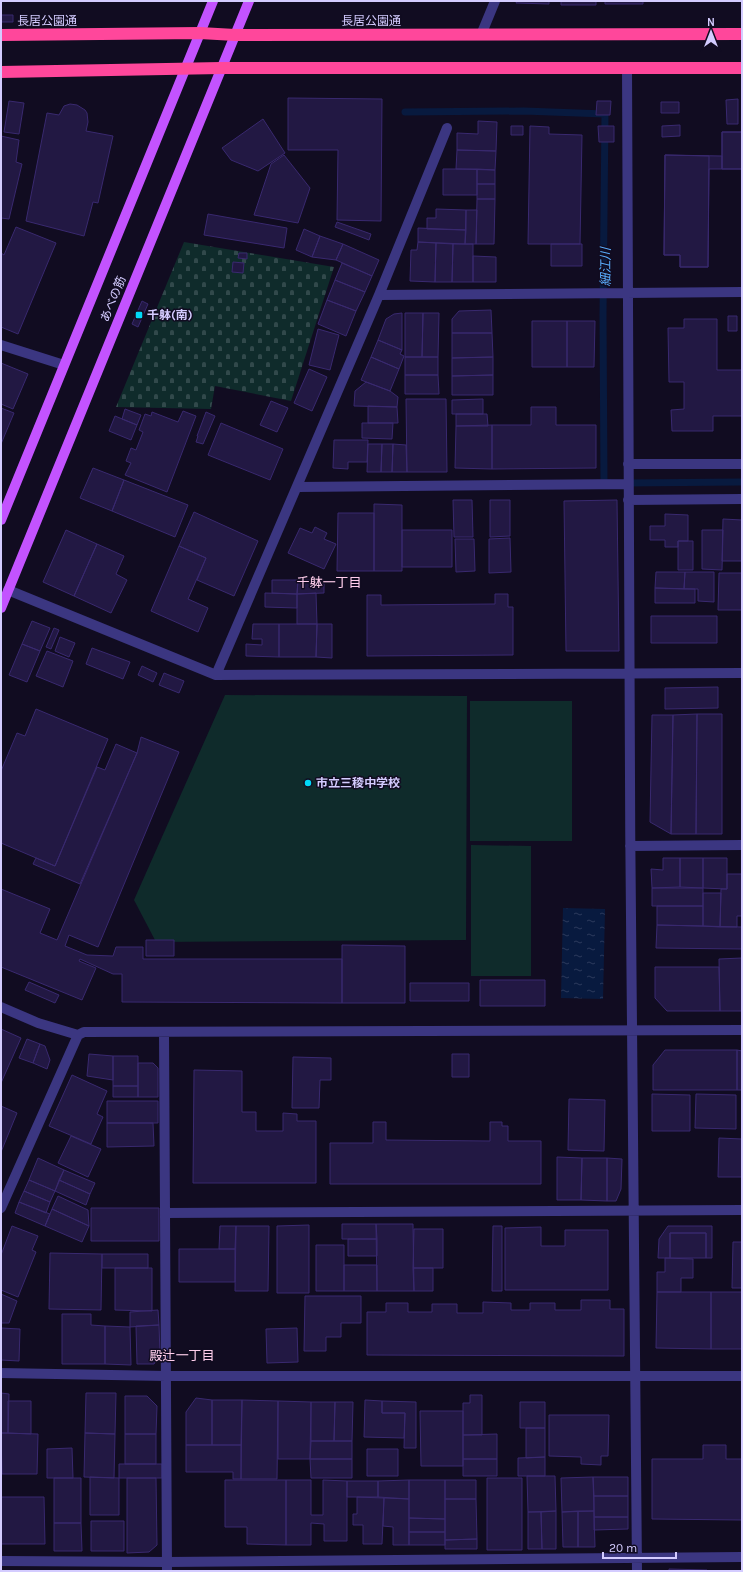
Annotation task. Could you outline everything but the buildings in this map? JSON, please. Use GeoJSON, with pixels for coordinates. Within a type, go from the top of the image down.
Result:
{"type":"FeatureCollection","features":[{"type":"Feature","properties":{"kind":"highway","name":"長居公園通"},"geometry":{"type":"LineString","coordinates":[[1,36],[200,33],[235,35],[742,34]]}},
{"type":"Feature","properties":{"kind":"highway"},"geometry":{"type":"LineString","coordinates":[[1,72],[222,68],[742,68]]}},
{"type":"Feature","properties":{"kind":"main road","name":"あべの筋"},"geometry":{"type":"LineString","coordinates":[[1,520],[213,1]]}},
{"type":"Feature","properties":{"kind":"main road","name":"あべの筋"},"geometry":{"type":"LineString","coordinates":[[1,608],[249,1]]}},
{"type":"Feature","properties":{"kind":"street"},"geometry":{"type":"LineString","coordinates":[[481,35],[495,1]]}},
{"type":"Feature","properties":{"kind":"street"},"geometry":{"type":"LineString","coordinates":[[627,67],[631,1030],[637,1571]]}},
{"type":"Feature","properties":{"kind":"street"},"geometry":{"type":"LineString","coordinates":[[216,675],[380,295],[447,128]]}},
{"type":"Feature","properties":{"kind":"street"},"geometry":{"type":"LineString","coordinates":[[380,295],[742,292]]}},
{"type":"Feature","properties":{"kind":"street"},"geometry":{"type":"LineString","coordinates":[[1,345],[64,365]]}},
{"type":"Feature","properties":{"kind":"street"},"geometry":{"type":"LineString","coordinates":[[628,464],[742,464]]}},
{"type":"Feature","properties":{"kind":"street"},"geometry":{"type":"LineString","coordinates":[[298,488],[628,484]]}},
{"type":"Feature","properties":{"kind":"street"},"geometry":{"type":"LineString","coordinates":[[628,500],[742,499]]}},
{"type":"Feature","properties":{"kind":"street"},"geometry":{"type":"LineString","coordinates":[[8,590],[216,675],[742,673]]}},
{"type":"Feature","properties":{"kind":"street"},"geometry":{"type":"LineString","coordinates":[[630,846],[742,845]]}},
{"type":"Feature","properties":{"kind":"street"},"geometry":{"type":"LineString","coordinates":[[1,1007],[38,1023],[78,1035]]}},
{"type":"Feature","properties":{"kind":"street"},"geometry":{"type":"LineString","coordinates":[[1,1208],[78,1035],[84,1032],[742,1030]]}},
{"type":"Feature","properties":{"kind":"street"},"geometry":{"type":"LineString","coordinates":[[164,1032],[167,1567]]}},
{"type":"Feature","properties":{"kind":"street"},"geometry":{"type":"LineString","coordinates":[[165,1213],[742,1210]]}},
{"type":"Feature","properties":{"kind":"street"},"geometry":{"type":"LineString","coordinates":[[1,1373],[166,1376],[742,1376]]}},
{"type":"Feature","properties":{"kind":"street"},"geometry":{"type":"LineString","coordinates":[[1,1561],[167,1567],[742,1557]]}},
{"type":"Feature","properties":{"kind":"green space"},"geometry":{"type":"Polygon","coordinates":[[[184,242],[334,267],[291,401],[215,386],[211,409],[116,407],[184,242]]]}},
{"type":"Feature","properties":{"kind":"green space"},"geometry":{"type":"Polygon","coordinates":[[[225,695],[467,696],[466,940],[156,942],[134,900],[225,695]]]}},
{"type":"Feature","properties":{"kind":"green space"},"geometry":{"type":"Polygon","coordinates":[[[470,701],[572,701],[572,841],[470,841],[470,701]]]}},
{"type":"Feature","properties":{"kind":"green space"},"geometry":{"type":"Polygon","coordinates":[[[471,845],[531,846],[531,976],[471,976],[471,845]]]}},
{"type":"Feature","properties":{"kind":"water"},"geometry":{"type":"Polygon","coordinates":[[[563,908],[605,909],[603,999],[561,998],[563,908]]]}},
{"type":"Feature","properties":{"kind":"waterway","name":"細江川"},"geometry":{"type":"LineString","coordinates":[[405,112],[524,111],[605,114],[603,315],[604,483],[610,483]]}},
{"type":"Feature","properties":{"kind":"waterway","name":"細江川"},"geometry":{"type":"LineString","coordinates":[[624,483],[742,482]]}},
{"type":"Feature","properties":{"kind":"place","name":"千躰(南)"},"geometry":{"type":"Point","coordinates":[139,315]}},
{"type":"Feature","properties":{"kind":"place","name":"市立三稜中学校"},"geometry":{"type":"Point","coordinates":[308,783]}},
{"type":"Feature","properties":{"kind":"district","name":"千躰一丁目"},"geometry":{"type":"Point","coordinates":[329,582]}},
{"type":"Feature","properties":{"kind":"district","name":"殿辻一丁目"},"geometry":{"type":"Point","coordinates":[182,1355]}}]}
